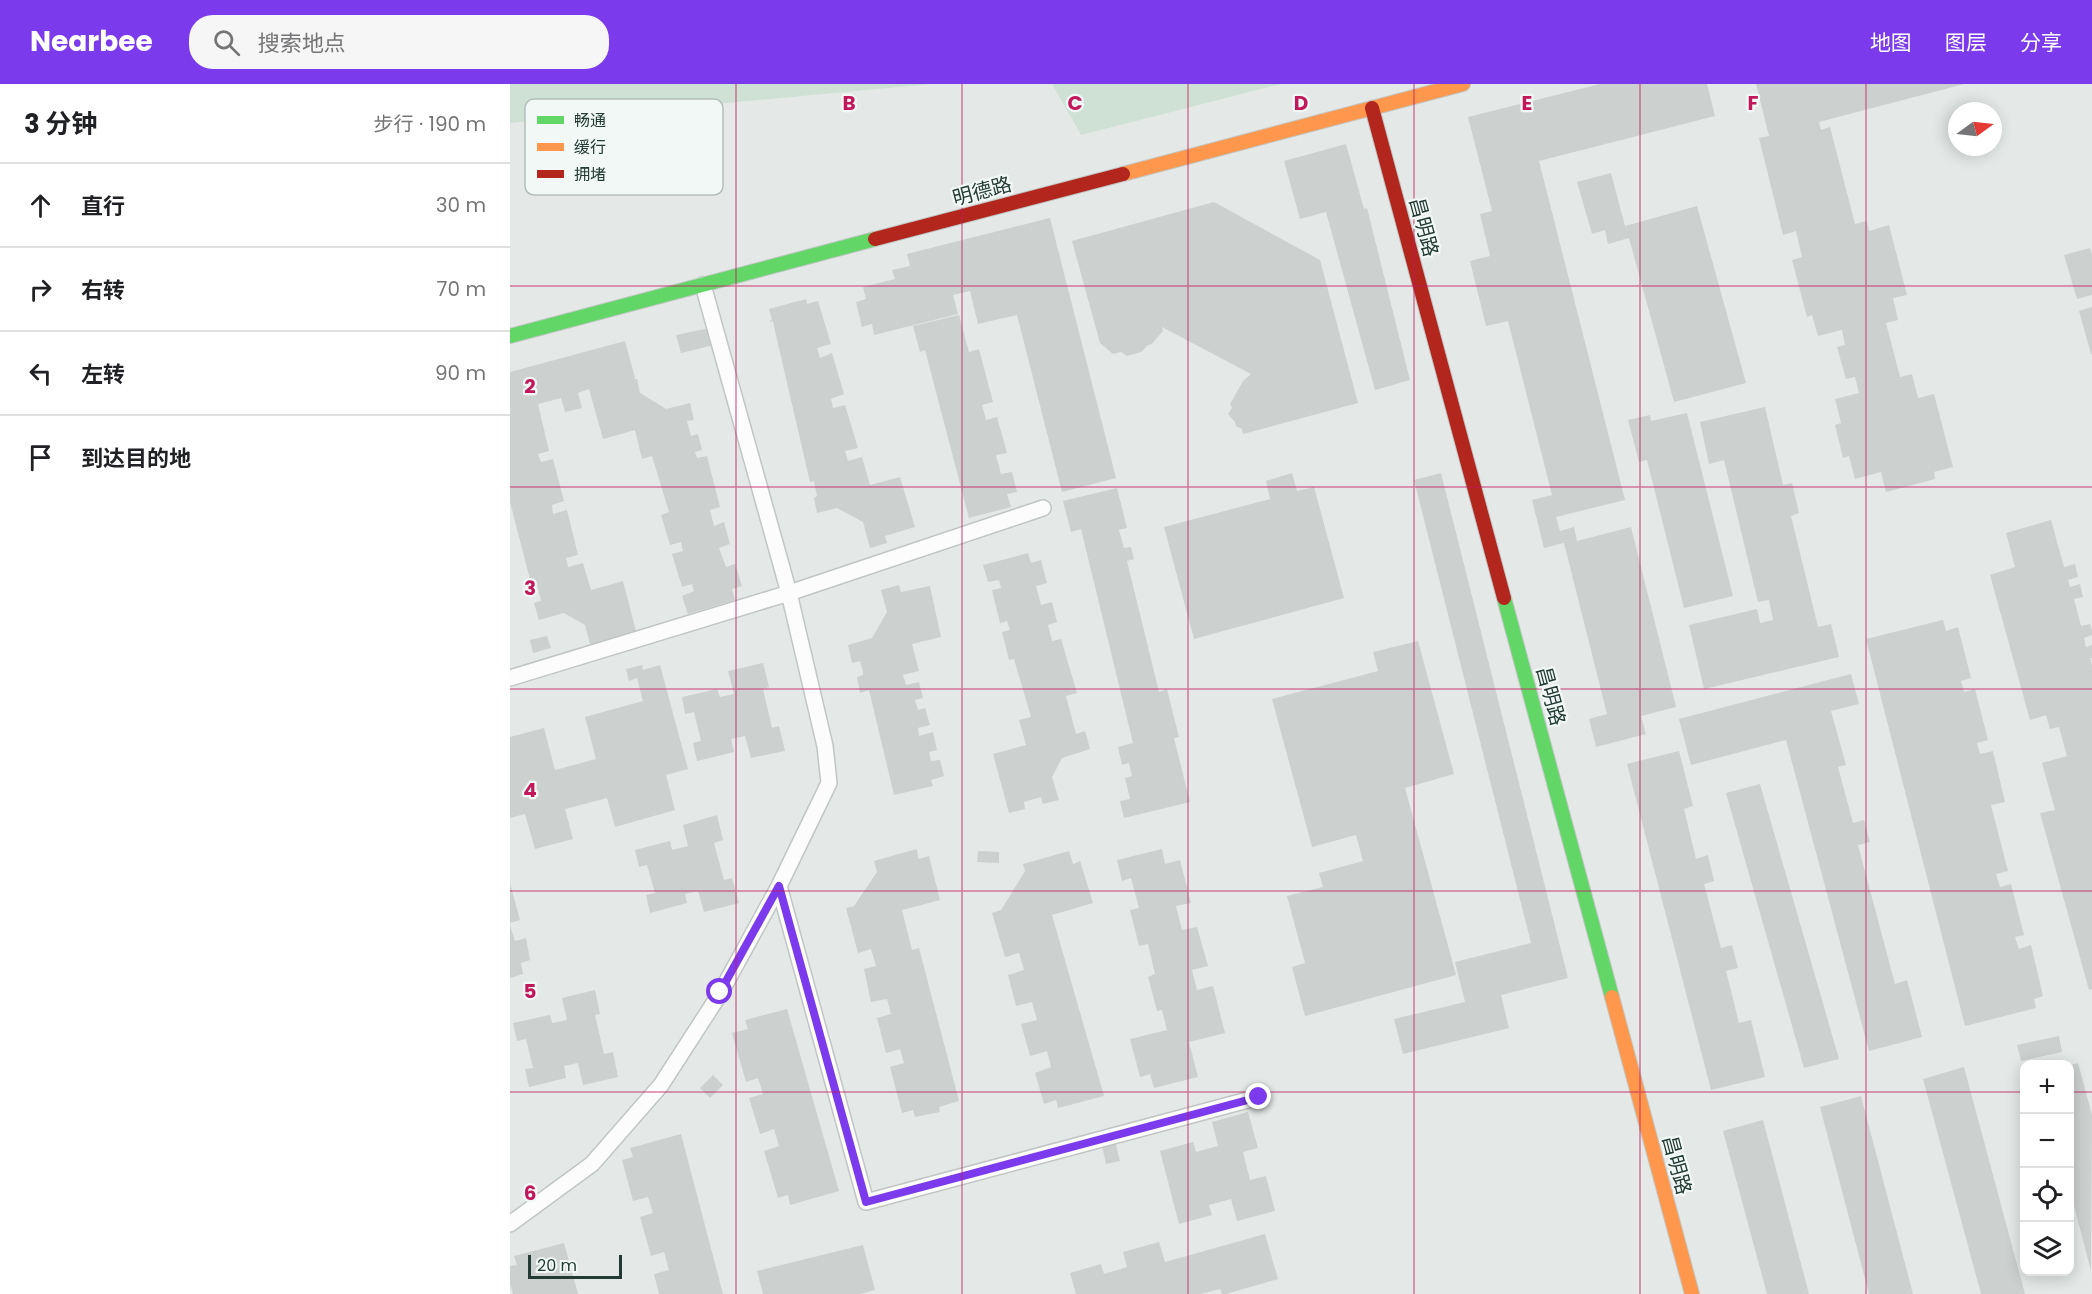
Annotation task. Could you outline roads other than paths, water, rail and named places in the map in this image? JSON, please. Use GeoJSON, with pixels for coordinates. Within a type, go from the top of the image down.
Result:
{"type":"FeatureCollection","features":[{"type":"Feature","properties":{"kind":"street","name":"明德路"},"geometry":{"type":"LineString","coordinates":[[510,336],[1464,84]]}},
{"type":"Feature","properties":{"kind":"street","name":"昌明路"},"geometry":{"type":"LineString","coordinates":[[1371,108],[1692,1294]]}},
{"type":"Feature","properties":{"kind":"lane"},"geometry":{"type":"LineString","coordinates":[[510,1224],[592,1164],[662,1085],[720,992],[779,886],[829,783],[824,737],[789,593],[703,285]]}},
{"type":"Feature","properties":{"kind":"lane"},"geometry":{"type":"LineString","coordinates":[[510,678],[789,593],[1043,508]]}},
{"type":"Feature","properties":{"kind":"lane"},"geometry":{"type":"LineString","coordinates":[[779,886],[866,1202],[1259,1097]]}}]}
